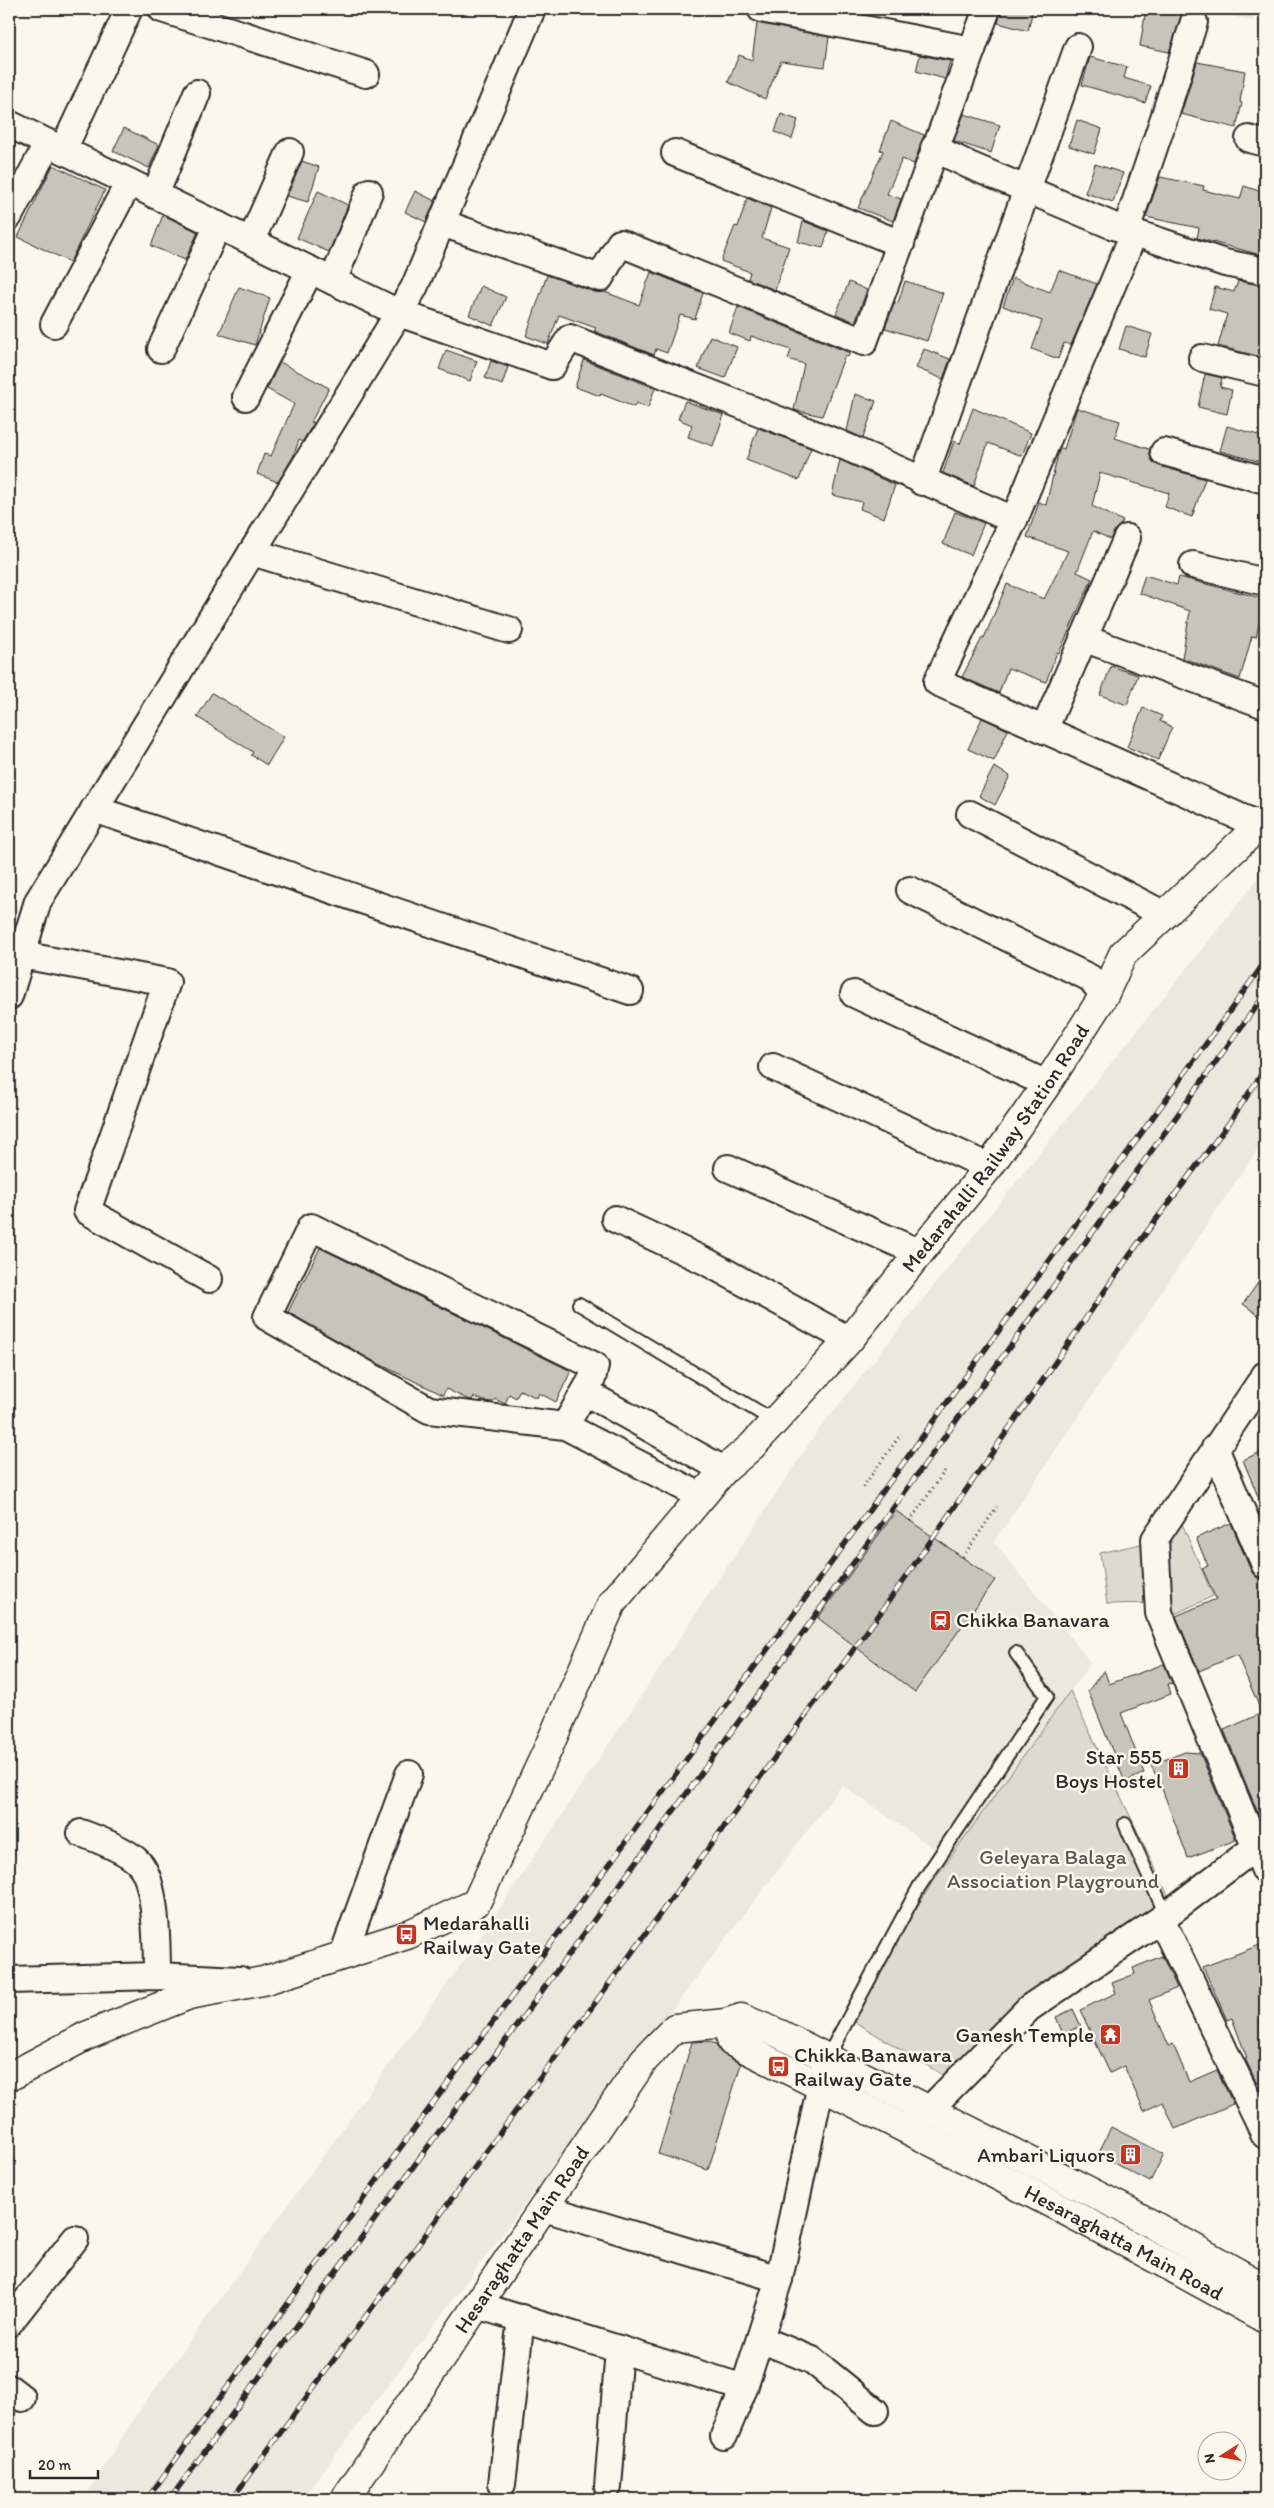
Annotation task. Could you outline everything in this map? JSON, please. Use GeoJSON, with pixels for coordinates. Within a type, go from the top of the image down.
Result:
{"type":"FeatureCollection","features":[{"type":"Feature","properties":{"kind":"street"},"geometry":{"type":"LineString","coordinates":[[9,216],[55,147],[129,9]]}},
{"type":"Feature","properties":{"kind":"street"},"geometry":{"type":"LineString","coordinates":[[162,9],[366,74]]}},
{"type":"Feature","properties":{"kind":"street"},"geometry":{"type":"LineString","coordinates":[[9,996],[38,901],[414,288],[532,9]]}},
{"type":"Feature","properties":{"kind":"street"},"geometry":{"type":"LineString","coordinates":[[761,9],[972,50]]}},
{"type":"Feature","properties":{"kind":"street"},"geometry":{"type":"LineString","coordinates":[[442,223],[600,278],[620,243],[864,342],[901,244],[934,148],[987,9]]}},
{"type":"Feature","properties":{"kind":"street"},"geometry":{"type":"LineString","coordinates":[[1194,22],[1130,231],[1014,520],[937,682],[1264,825]]}},
{"type":"Feature","properties":{"kind":"street"},"geometry":{"type":"LineString","coordinates":[[922,482],[1078,47]]}},
{"type":"Feature","properties":{"kind":"street"},"geometry":{"type":"LineString","coordinates":[[155,195],[197,93]]}},
{"type":"Feature","properties":{"kind":"street"},"geometry":{"type":"LineString","coordinates":[[9,124],[399,313],[552,366],[570,338],[834,442],[922,482],[1014,520]]}},
{"type":"Feature","properties":{"kind":"street"},"geometry":{"type":"LineString","coordinates":[[934,148],[1130,231],[1225,263],[1265,271]]}},
{"type":"Feature","properties":{"kind":"street"},"geometry":{"type":"LineString","coordinates":[[251,241],[290,152]]}},
{"type":"Feature","properties":{"kind":"street"},"geometry":{"type":"LineString","coordinates":[[674,154],[901,244]]}},
{"type":"Feature","properties":{"kind":"street"},"geometry":{"type":"LineString","coordinates":[[54,324],[129,182]]}},
{"type":"Feature","properties":{"kind":"street"},"geometry":{"type":"LineString","coordinates":[[246,397],[321,275],[369,192]]}},
{"type":"Feature","properties":{"kind":"street"},"geometry":{"type":"LineString","coordinates":[[161,349],[218,225]]}},
{"type":"Feature","properties":{"kind":"street"},"geometry":{"type":"LineString","coordinates":[[1202,358],[1265,373]]}},
{"type":"Feature","properties":{"kind":"street"},"geometry":{"type":"LineString","coordinates":[[1164,452],[1265,480]]}},
{"type":"Feature","properties":{"kind":"street"},"geometry":{"type":"LineString","coordinates":[[1044,730],[1127,538]]}},
{"type":"Feature","properties":{"kind":"street"},"geometry":{"type":"LineString","coordinates":[[252,552],[509,630]]}},
{"type":"Feature","properties":{"kind":"street"},"geometry":{"type":"LineString","coordinates":[[1193,565],[1265,582]]}},
{"type":"Feature","properties":{"kind":"street"},"geometry":{"type":"LineString","coordinates":[[1083,638],[1265,705]]}},
{"type":"Feature","properties":{"kind":"street"},"geometry":{"type":"LineString","coordinates":[[94,809],[630,991]]}},
{"type":"Feature","properties":{"kind":"street"},"geometry":{"type":"LineString","coordinates":[[970,814],[1164,915]]}},
{"type":"Feature","properties":{"kind":"street","name":"Medarahalli Railway Station Road"},"geometry":{"type":"LineString","coordinates":[[9,2077],[86,2036],[189,1995],[263,1981],[407,1935],[476,1903],[546,1753],[612,1603],[724,1470],[774,1421],[849,1340],[989,1167],[1047,1084],[1104,995],[1123,954],[1264,825]]}},
{"type":"Feature","properties":{"kind":"street"},"geometry":{"type":"LineString","coordinates":[[910,890],[1090,978],[1104,995]]}},
{"type":"Feature","properties":{"kind":"street"},"geometry":{"type":"LineString","coordinates":[[21,955],[167,982],[87,1211],[209,1278]]}},
{"type":"Feature","properties":{"kind":"street"},"geometry":{"type":"LineString","coordinates":[[854,994],[1047,1084]]}},
{"type":"Feature","properties":{"kind":"street"},"geometry":{"type":"LineString","coordinates":[[773,1067],[989,1167]]}},
{"type":"Feature","properties":{"kind":"street"},"geometry":{"type":"LineString","coordinates":[[728,1168],[920,1253]]}},
{"type":"Feature","properties":{"kind":"street"},"geometry":{"type":"LineString","coordinates":[[615,1219],[707,1262],[849,1340]]}},
{"type":"Feature","properties":{"kind":"street"},"geometry":{"type":"LineString","coordinates":[[565,1426],[592,1379],[595,1366],[588,1360],[311,1227],[267,1317],[429,1410],[565,1426],[701,1496]]}},
{"type":"Feature","properties":{"kind":"street"},"geometry":{"type":"LineString","coordinates":[[909,2130],[1029,2008],[1262,1852],[1160,1613],[1155,1539],[1265,1375]]}},
{"type":"Feature","properties":{"kind":"street"},"geometry":{"type":"LineString","coordinates":[[585,1392],[724,1470]]}},
{"type":"Feature","properties":{"kind":"street"},"geometry":{"type":"LineString","coordinates":[[1215,1448],[1265,1565]]}},
{"type":"Feature","properties":{"kind":"street"},"geometry":{"type":"LineString","coordinates":[[343,1955],[409,1774]]}},
{"type":"Feature","properties":{"kind":"street"},"geometry":{"type":"LineString","coordinates":[[81,1833],[105,1842],[140,1863],[150,1890],[157,1927],[157,1976]]}},
{"type":"Feature","properties":{"kind":"street"},"geometry":{"type":"LineString","coordinates":[[1164,1917],[1265,2135]]}},
{"type":"Feature","properties":{"kind":"street"},"geometry":{"type":"LineString","coordinates":[[9,1980],[157,1976],[263,1981]]}},
{"type":"Feature","properties":{"kind":"street","name":"Hesaraghatta Main Road"},"geometry":{"type":"LineString","coordinates":[[345,2499],[644,2060],[675,2028],[726,2023],[742,2018],[780,2034],[1128,2211],[1265,2288]]}},
{"type":"Feature","properties":{"kind":"street","name":"Hesaraghatta Main Road"},"geometry":{"type":"LineString","coordinates":[[726,2023],[732,2042],[909,2130],[1192,2278],[1265,2319]]}},
{"type":"Feature","properties":{"kind":"street"},"geometry":{"type":"LineString","coordinates":[[724,2436],[744,2388],[779,2279],[827,2058]]}},
{"type":"Feature","properties":{"kind":"street"},"geometry":{"type":"LineString","coordinates":[[544,2208],[779,2279]]}},
{"type":"Feature","properties":{"kind":"street"},"geometry":{"type":"LineString","coordinates":[[9,2324],[75,2239]]}},
{"type":"Feature","properties":{"kind":"street"},"geometry":{"type":"LineString","coordinates":[[477,2305],[744,2388]]}},
{"type":"Feature","properties":{"kind":"street"},"geometry":{"type":"LineString","coordinates":[[502,2484],[521,2318]]}},
{"type":"Feature","properties":{"kind":"street"},"geometry":{"type":"LineString","coordinates":[[760,2338],[812,2360],[875,2411]]}},
{"type":"Feature","properties":{"kind":"street"},"geometry":{"type":"LineString","coordinates":[[608,2487],[619,2349]]}},
{"type":"Feature","properties":{"kind":"lane"},"geometry":{"type":"LineString","coordinates":[[579,1304],[774,1421]]}},
{"type":"Feature","properties":{"kind":"lane"},"geometry":{"type":"LineString","coordinates":[[827,2058],[919,1887],[1047,1696],[1016,1654]]}},
{"type":"Feature","properties":{"kind":"lane"},"geometry":{"type":"LineString","coordinates":[[1125,1824],[1164,1917]]}},
{"type":"Feature","properties":{"kind":"path"},"geometry":{"type":"LineString","coordinates":[[863,1487],[901,1434]]}},
{"type":"Feature","properties":{"kind":"path"},"geometry":{"type":"LineString","coordinates":[[910,1521],[946,1469]]}},
{"type":"Feature","properties":{"kind":"path"},"geometry":{"type":"LineString","coordinates":[[962,1557],[997,1507]]}},
{"type":"Feature","properties":{"kind":"shaded area"},"geometry":{"type":"Polygon","coordinates":[[[1211,9],[1255,9],[1253,22],[1211,9]]]}},
{"type":"Feature","properties":{"kind":"shaded area"},"geometry":{"type":"Polygon","coordinates":[[[1265,870],[1265,1138],[994,1542],[1091,1663],[949,1859],[842,1785],[302,2499],[84,2499],[137,2414],[473,1948],[817,1432],[1265,870]]]}},
{"type":"Feature","properties":{"kind":"green space"},"geometry":{"type":"Polygon","coordinates":[[[1177,1512],[1213,1596],[1177,1613],[1162,1611],[1159,1540],[1177,1512]]]}},
{"type":"Feature","properties":{"kind":"green space"},"geometry":{"type":"Polygon","coordinates":[[[1150,1542],[1154,1603],[1107,1604],[1100,1553],[1150,1542]]]}},
{"type":"Feature","properties":{"kind":"green space","name":"Geleyara Balaga Association Playground"},"geometry":{"type":"Polygon","coordinates":[[[1070,1691],[1169,1897],[954,2082],[847,2017],[934,1880],[1070,1691]]]}},
{"type":"Feature","properties":{"kind":"building"},"geometry":{"type":"Polygon","coordinates":[[[1002,9],[1033,9],[1028,31],[998,23],[1002,9]]]}},
{"type":"Feature","properties":{"kind":"building"},"geometry":{"type":"Polygon","coordinates":[[[1146,9],[1182,14],[1169,52],[1140,46],[1146,9]]]}},
{"type":"Feature","properties":{"kind":"building"},"geometry":{"type":"Polygon","coordinates":[[[757,23],[829,37],[825,67],[781,61],[765,99],[728,82],[739,55],[752,60],[757,23]]]}},
{"type":"Feature","properties":{"kind":"building"},"geometry":{"type":"Polygon","coordinates":[[[920,55],[950,61],[945,79],[916,71],[920,55]]]}},
{"type":"Feature","properties":{"kind":"building"},"geometry":{"type":"Polygon","coordinates":[[[1090,57],[1127,67],[1124,78],[1151,86],[1145,103],[1082,85],[1090,57]]]}},
{"type":"Feature","properties":{"kind":"building"},"geometry":{"type":"Polygon","coordinates":[[[1197,62],[1245,71],[1240,102],[1242,103],[1236,128],[1181,114],[1197,62]]]}},
{"type":"Feature","properties":{"kind":"building"},"geometry":{"type":"Polygon","coordinates":[[[781,114],[798,120],[792,139],[775,132],[781,114]]]}},
{"type":"Feature","properties":{"kind":"building"},"geometry":{"type":"Polygon","coordinates":[[[964,114],[1000,125],[991,153],[954,141],[964,114]]]}},
{"type":"Feature","properties":{"kind":"building"},"geometry":{"type":"Polygon","coordinates":[[[1077,120],[1102,129],[1094,154],[1069,146],[1077,120]]]}},
{"type":"Feature","properties":{"kind":"building"},"geometry":{"type":"Polygon","coordinates":[[[891,121],[924,135],[914,164],[902,159],[887,194],[901,199],[893,221],[858,208],[883,151],[880,150],[891,121]]]}},
{"type":"Feature","properties":{"kind":"building"},"geometry":{"type":"Polygon","coordinates":[[[124,128],[159,145],[149,168],[113,151],[124,128]]]}},
{"type":"Feature","properties":{"kind":"building"},"geometry":{"type":"Polygon","coordinates":[[[302,161],[319,167],[308,202],[287,196],[302,161]]]}},
{"type":"Feature","properties":{"kind":"building"},"geometry":{"type":"Polygon","coordinates":[[[1095,164],[1123,173],[1113,202],[1085,193],[1095,164]]]}},
{"type":"Feature","properties":{"kind":"building"},"geometry":{"type":"Polygon","coordinates":[[[53,165],[105,190],[70,262],[18,237],[53,165]]]}},
{"type":"Feature","properties":{"kind":"building"},"geometry":{"type":"Polygon","coordinates":[[[1160,177],[1204,186],[1203,190],[1240,199],[1244,186],[1265,193],[1265,256],[1197,238],[1199,228],[1146,217],[1160,177]]]}},
{"type":"Feature","properties":{"kind":"building"},"geometry":{"type":"Polygon","coordinates":[[[318,191],[348,205],[329,252],[297,238],[318,191]]]}},
{"type":"Feature","properties":{"kind":"building"},"geometry":{"type":"Polygon","coordinates":[[[415,191],[435,201],[426,222],[405,212],[415,191]]]}},
{"type":"Feature","properties":{"kind":"building"},"geometry":{"type":"Polygon","coordinates":[[[747,198],[771,208],[762,238],[789,247],[775,290],[748,279],[750,272],[721,261],[735,226],[738,227],[747,198]]]}},
{"type":"Feature","properties":{"kind":"building"},"geometry":{"type":"Polygon","coordinates":[[[163,215],[198,232],[185,260],[151,246],[163,215]]]}},
{"type":"Feature","properties":{"kind":"building"},"geometry":{"type":"Polygon","coordinates":[[[803,221],[828,231],[823,248],[798,242],[803,221]]]}},
{"type":"Feature","properties":{"kind":"building"},"geometry":{"type":"Polygon","coordinates":[[[1059,270],[1097,284],[1071,345],[1064,343],[1058,359],[1032,349],[1042,321],[1003,306],[1013,278],[1050,292],[1059,270]]]}},
{"type":"Feature","properties":{"kind":"building"},"geometry":{"type":"Polygon","coordinates":[[[651,272],[703,293],[695,319],[680,315],[667,353],[656,349],[654,355],[594,331],[596,328],[559,315],[548,344],[526,336],[547,275],[595,292],[605,292],[639,305],[651,272]]]}},
{"type":"Feature","properties":{"kind":"building"},"geometry":{"type":"Polygon","coordinates":[[[905,281],[943,293],[927,341],[885,328],[895,302],[898,303],[905,281]]]}},
{"type":"Feature","properties":{"kind":"building"},"geometry":{"type":"Polygon","coordinates":[[[1238,281],[1265,286],[1265,358],[1218,346],[1227,314],[1209,309],[1215,287],[1234,292],[1238,281]]]}},
{"type":"Feature","properties":{"kind":"building"},"geometry":{"type":"Polygon","coordinates":[[[849,282],[867,290],[855,322],[836,314],[849,282]]]}},
{"type":"Feature","properties":{"kind":"building"},"geometry":{"type":"Polygon","coordinates":[[[481,286],[506,297],[493,326],[469,315],[481,286]]]}},
{"type":"Feature","properties":{"kind":"building"},"geometry":{"type":"Polygon","coordinates":[[[239,287],[270,298],[255,345],[219,334],[239,287]]]}},
{"type":"Feature","properties":{"kind":"building"},"geometry":{"type":"Polygon","coordinates":[[[738,307],[850,353],[848,357],[845,355],[822,416],[794,410],[804,364],[788,359],[791,350],[751,336],[750,341],[729,333],[738,307]]]}},
{"type":"Feature","properties":{"kind":"building"},"geometry":{"type":"Polygon","coordinates":[[[1126,326],[1152,334],[1145,357],[1119,349],[1126,326]]]}},
{"type":"Feature","properties":{"kind":"building"},"geometry":{"type":"Polygon","coordinates":[[[710,336],[737,347],[725,378],[698,368],[710,336]]]}},
{"type":"Feature","properties":{"kind":"building"},"geometry":{"type":"Polygon","coordinates":[[[924,349],[950,359],[943,379],[916,368],[924,349]]]}},
{"type":"Feature","properties":{"kind":"building"},"geometry":{"type":"Polygon","coordinates":[[[446,350],[477,361],[470,381],[439,369],[446,350]]]}},
{"type":"Feature","properties":{"kind":"building"},"geometry":{"type":"Polygon","coordinates":[[[584,360],[655,388],[648,408],[636,403],[634,407],[601,394],[600,396],[575,387],[584,360]]]}},
{"type":"Feature","properties":{"kind":"building"},"geometry":{"type":"Polygon","coordinates":[[[491,361],[508,367],[502,385],[485,378],[491,361]]]}},
{"type":"Feature","properties":{"kind":"building"},"geometry":{"type":"Polygon","coordinates":[[[280,362],[329,388],[311,422],[314,423],[302,442],[299,440],[293,457],[278,482],[257,474],[264,454],[271,456],[294,404],[267,389],[280,362]]]}},
{"type":"Feature","properties":{"kind":"building"},"geometry":{"type":"Polygon","coordinates":[[[1205,374],[1222,378],[1220,387],[1232,390],[1227,414],[1198,407],[1205,374]]]}},
{"type":"Feature","properties":{"kind":"building"},"geometry":{"type":"Polygon","coordinates":[[[855,394],[876,401],[863,438],[847,431],[855,394]]]}},
{"type":"Feature","properties":{"kind":"building"},"geometry":{"type":"Polygon","coordinates":[[[685,401],[724,415],[713,446],[688,437],[692,425],[678,419],[685,401]]]}},
{"type":"Feature","properties":{"kind":"building"},"geometry":{"type":"Polygon","coordinates":[[[973,408],[1031,433],[1022,456],[988,443],[974,486],[943,473],[954,441],[960,444],[973,408]]]}},
{"type":"Feature","properties":{"kind":"building"},"geometry":{"type":"Polygon","coordinates":[[[1077,408],[1120,421],[1115,438],[1149,449],[1153,462],[1160,466],[1205,479],[1192,517],[1165,507],[1169,493],[1100,473],[1092,506],[1123,521],[1110,539],[1093,531],[1077,572],[1092,579],[1059,653],[1057,652],[1046,682],[1008,668],[999,693],[962,677],[982,638],[984,638],[1007,584],[1044,599],[1068,551],[1027,537],[1039,502],[1046,505],[1058,454],[1060,448],[1064,449],[1077,408]]]}},
{"type":"Feature","properties":{"kind":"building"},"geometry":{"type":"Polygon","coordinates":[[[1227,426],[1265,437],[1265,463],[1220,451],[1227,426]]]}},
{"type":"Feature","properties":{"kind":"building"},"geometry":{"type":"Polygon","coordinates":[[[758,428],[811,448],[799,480],[746,460],[758,428]]]}},
{"type":"Feature","properties":{"kind":"building"},"geometry":{"type":"Polygon","coordinates":[[[840,460],[895,485],[884,518],[860,509],[862,502],[832,495],[840,460]]]}},
{"type":"Feature","properties":{"kind":"building"},"geometry":{"type":"Polygon","coordinates":[[[955,512],[984,523],[971,555],[943,544],[955,512]]]}},
{"type":"Feature","properties":{"kind":"building"},"geometry":{"type":"Polygon","coordinates":[[[1145,575],[1177,585],[1179,577],[1265,599],[1256,637],[1252,636],[1240,679],[1182,658],[1190,611],[1139,593],[1145,575]]]}},
{"type":"Feature","properties":{"kind":"building"},"geometry":{"type":"Polygon","coordinates":[[[1111,666],[1138,675],[1127,705],[1100,695],[1111,666]]]}},
{"type":"Feature","properties":{"kind":"building"},"geometry":{"type":"Polygon","coordinates":[[[212,693],[284,737],[267,765],[251,755],[253,752],[197,717],[212,693]]]}},
{"type":"Feature","properties":{"kind":"building"},"geometry":{"type":"Polygon","coordinates":[[[1143,708],[1162,716],[1160,721],[1172,727],[1158,760],[1127,747],[1143,708]]]}},
{"type":"Feature","properties":{"kind":"building"},"geometry":{"type":"Polygon","coordinates":[[[982,718],[1008,730],[994,761],[968,749],[982,718]]]}},
{"type":"Feature","properties":{"kind":"building"},"geometry":{"type":"Polygon","coordinates":[[[994,767],[1010,776],[995,805],[979,796],[994,767]]]}},
{"type":"Feature","properties":{"kind":"building"},"geometry":{"type":"Polygon","coordinates":[[[320,1248],[571,1371],[556,1402],[539,1393],[537,1398],[520,1390],[516,1398],[509,1394],[505,1404],[495,1399],[493,1402],[474,1397],[472,1400],[467,1399],[446,1389],[443,1395],[371,1360],[288,1312],[320,1248]]]}},
{"type":"Feature","properties":{"kind":"building"},"geometry":{"type":"Polygon","coordinates":[[[1265,1273],[1265,1320],[1243,1304],[1265,1273]]]}},
{"type":"Feature","properties":{"kind":"building"},"geometry":{"type":"Polygon","coordinates":[[[1265,1450],[1265,1527],[1259,1513],[1264,1511],[1243,1460],[1265,1450]]]}},
{"type":"Feature","properties":{"kind":"building"},"geometry":{"type":"Polygon","coordinates":[[[896,1511],[995,1580],[915,1692],[818,1618],[896,1511]]]}},
{"type":"Feature","properties":{"kind":"building"},"geometry":{"type":"Polygon","coordinates":[[[1231,1523],[1251,1571],[1256,1577],[1265,1580],[1265,1814],[1260,1818],[1224,1730],[1262,1713],[1237,1655],[1199,1671],[1176,1616],[1216,1599],[1202,1568],[1208,1566],[1196,1538],[1231,1523]]]}},
{"type":"Feature","properties":{"kind":"building"},"geometry":{"type":"Polygon","coordinates":[[[1164,1664],[1172,1683],[1168,1684],[1171,1694],[1121,1713],[1144,1773],[1125,1782],[1088,1691],[1104,1670],[1109,1684],[1164,1664]]]}},
{"type":"Feature","properties":{"kind":"building"},"geometry":{"type":"Polygon","coordinates":[[[1185,1752],[1200,1753],[1236,1840],[1188,1858],[1161,1786],[1151,1765],[1185,1752]]]}},
{"type":"Feature","properties":{"kind":"building"},"geometry":{"type":"Polygon","coordinates":[[[1265,1943],[1265,2101],[1245,2058],[1247,2058],[1232,2018],[1227,2020],[1203,1967],[1265,1943]]]}},
{"type":"Feature","properties":{"kind":"building"},"geometry":{"type":"Polygon","coordinates":[[[1162,1956],[1177,1988],[1149,2000],[1169,2046],[1173,2044],[1189,2082],[1217,2070],[1233,2104],[1175,2129],[1163,2102],[1144,2111],[1124,2066],[1110,2073],[1080,2010],[1116,1993],[1112,1983],[1135,1974],[1133,1968],[1162,1956]]]}},
{"type":"Feature","properties":{"kind":"building"},"geometry":{"type":"Polygon","coordinates":[[[1073,2009],[1081,2026],[1063,2034],[1056,2017],[1073,2009]]]}},
{"type":"Feature","properties":{"kind":"building"},"geometry":{"type":"Polygon","coordinates":[[[707,2041],[716,2044],[720,2052],[741,2064],[708,2170],[658,2154],[692,2042],[707,2041]]]}},
{"type":"Feature","properties":{"kind":"building","name":"Ambari Liquors"},"geometry":{"type":"Polygon","coordinates":[[[1111,2127],[1164,2154],[1150,2182],[1098,2155],[1111,2127]]]}},
{"type":"Feature","properties":{"kind":"railway"},"geometry":{"type":"LineString","coordinates":[[147,2499],[398,2151],[834,1559],[1265,962]]}},
{"type":"Feature","properties":{"kind":"railway"},"geometry":{"type":"LineString","coordinates":[[170,2499],[692,1786],[1265,994]]}},
{"type":"Feature","properties":{"kind":"railway"},"geometry":{"type":"LineString","coordinates":[[232,2499],[884,1608],[1134,1249],[1229,1123],[1265,1069]]}},
{"type":"Feature","properties":{"kind":"place","name":"Chikka Banavara"},"geometry":{"type":"Point","coordinates":[940,1620]}},
{"type":"Feature","properties":{"kind":"place","name":"Star 555 Boys Hostel"},"geometry":{"type":"Point","coordinates":[1178,1769]}},
{"type":"Feature","properties":{"kind":"place","name":"Medarahalli Railway Gate"},"geometry":{"type":"Point","coordinates":[407,1935]}},
{"type":"Feature","properties":{"kind":"place","name":"Ganesh Temple"},"geometry":{"type":"Point","coordinates":[1110,2035]}},
{"type":"Feature","properties":{"kind":"place","name":"Chikka Banawara Railway Gate"},"geometry":{"type":"Point","coordinates":[778,2067]}},
{"type":"Feature","properties":{"kind":"place","name":"Ambari Liquors"},"geometry":{"type":"Point","coordinates":[1131,2155]}}]}
